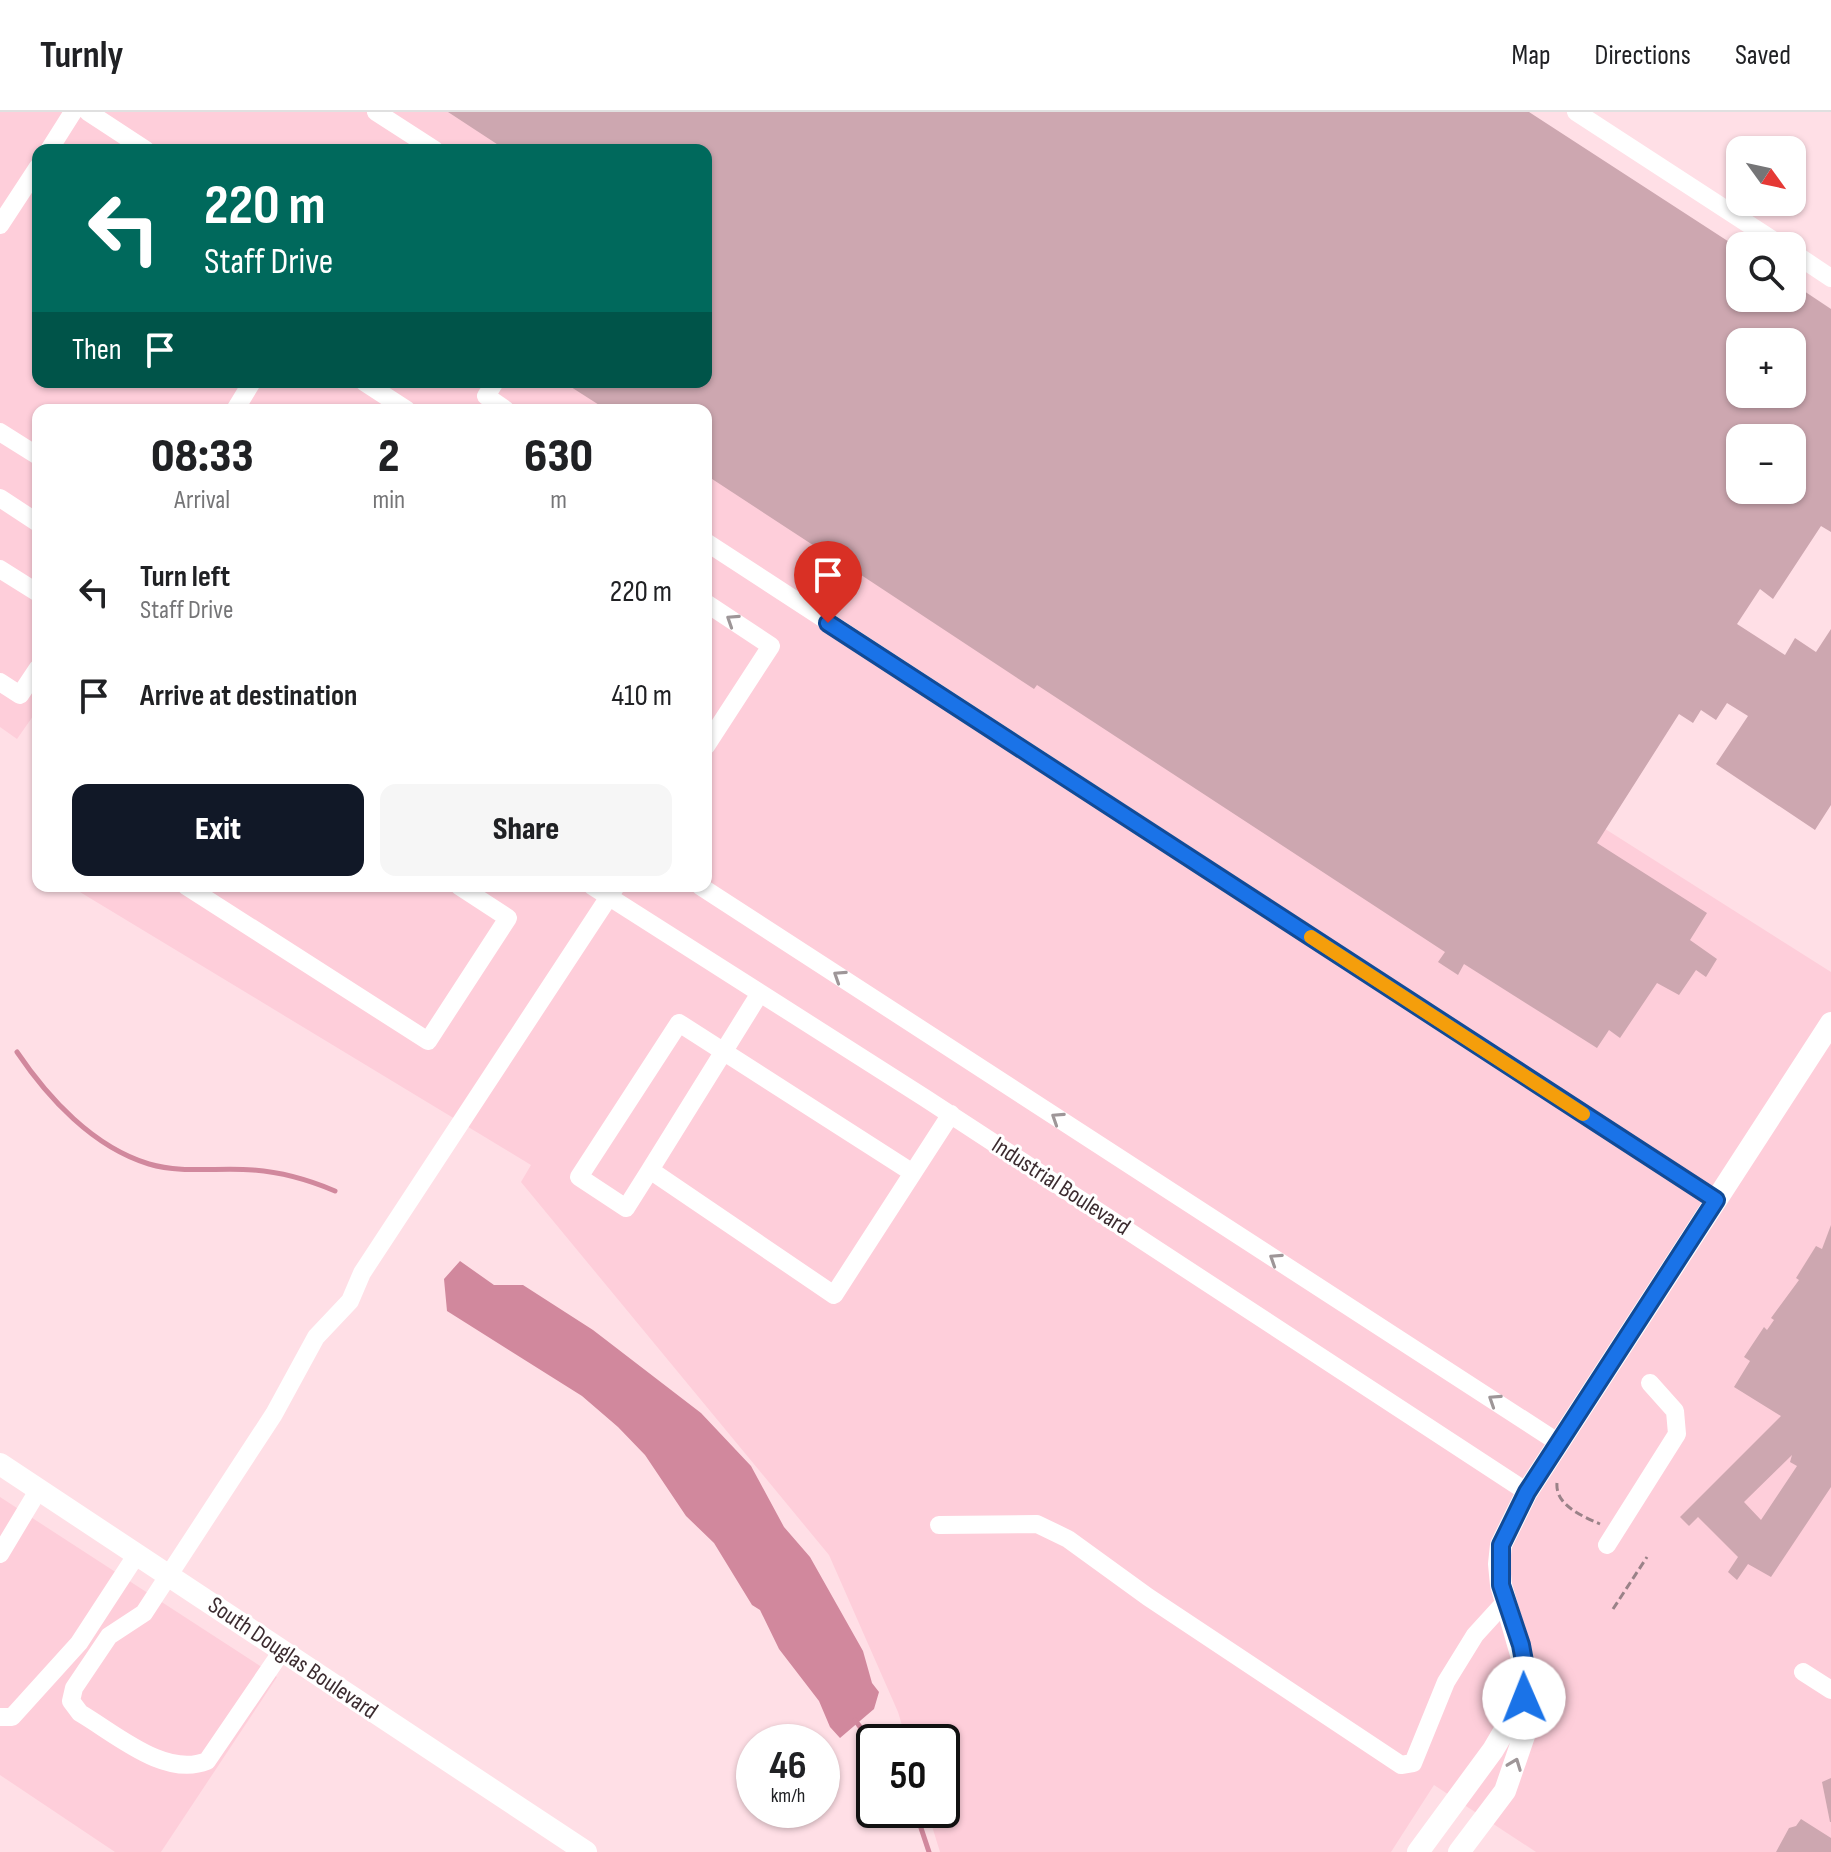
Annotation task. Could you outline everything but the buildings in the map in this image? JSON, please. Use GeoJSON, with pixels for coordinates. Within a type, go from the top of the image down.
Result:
{"type":"FeatureCollection","features":[{"type":"Feature","properties":{"kind":"main road"},"geometry":{"type":"LineString","coordinates":[[1459,1852],[1505,1791],[1525,1733],[1526,1672],[1506,1601],[1499,1564],[1501,1545],[1527,1492],[1831,1023]]}},
{"type":"Feature","properties":{"kind":"main road","name":"South Douglas Boulevard"},"geometry":{"type":"LineString","coordinates":[[0,1464],[586,1852]]}},
{"type":"Feature","properties":{"kind":"main road"},"geometry":{"type":"LineString","coordinates":[[1418,1852],[1493,1750],[1524,1698]]}},
{"type":"Feature","properties":{"kind":"street"},"geometry":{"type":"LineString","coordinates":[[53,144],[73,112]]}},
{"type":"Feature","properties":{"kind":"street"},"geometry":{"type":"LineString","coordinates":[[88,112],[137,144]]}},
{"type":"Feature","properties":{"kind":"street"},"geometry":{"type":"LineString","coordinates":[[376,112],[426,144]]}},
{"type":"Feature","properties":{"kind":"street"},"geometry":{"type":"LineString","coordinates":[[1576,112],[1760,232]]}},
{"type":"Feature","properties":{"kind":"street"},"geometry":{"type":"LineString","coordinates":[[0,225],[32,176]]}},
{"type":"Feature","properties":{"kind":"street"},"geometry":{"type":"LineString","coordinates":[[1806,261],[1831,278]]}},
{"type":"Feature","properties":{"kind":"street"},"geometry":{"type":"LineString","coordinates":[[373,388],[398,404]]}},
{"type":"Feature","properties":{"kind":"street"},"geometry":{"type":"LineString","coordinates":[[491,388],[486,396],[497,404]]}},
{"type":"Feature","properties":{"kind":"street"},"geometry":{"type":"LineString","coordinates":[[0,432],[32,452]]}},
{"type":"Feature","properties":{"kind":"street"},"geometry":{"type":"LineString","coordinates":[[0,498],[32,519]]}},
{"type":"Feature","properties":{"kind":"street"},"geometry":{"type":"LineString","coordinates":[[712,546],[1716,1200]]}},
{"type":"Feature","properties":{"kind":"street"},"geometry":{"type":"LineString","coordinates":[[0,569],[32,589]]}},
{"type":"Feature","properties":{"kind":"street"},"geometry":{"type":"LineString","coordinates":[[712,607],[764,641],[712,735]]}},
{"type":"Feature","properties":{"kind":"street"},"geometry":{"type":"LineString","coordinates":[[0,682],[20,695],[32,677]]}},
{"type":"Feature","properties":{"kind":"street"},"geometry":{"type":"LineString","coordinates":[[195,892],[428,1041],[508,918],[468,892]]}},
{"type":"Feature","properties":{"kind":"street"},"geometry":{"type":"LineString","coordinates":[[282,1651],[207,1761],[193,1767],[166,1764],[80,1713],[71,1701],[74,1688],[109,1636],[144,1613],[274,1414],[316,1337],[350,1301],[362,1273],[611,892]]}},
{"type":"Feature","properties":{"kind":"street","name":"Industrial Boulevard"},"geometry":{"type":"LineString","coordinates":[[613,892],[760,993],[951,1114],[1527,1492]]}},
{"type":"Feature","properties":{"kind":"street"},"geometry":{"type":"LineString","coordinates":[[709,892],[1559,1443]]}},
{"type":"Feature","properties":{"kind":"street"},"geometry":{"type":"LineString","coordinates":[[760,993],[723,1051],[626,1208],[579,1177],[679,1023],[723,1051],[913,1173]]}},
{"type":"Feature","properties":{"kind":"street"},"geometry":{"type":"LineString","coordinates":[[650,1170],[834,1295],[951,1114]]}},
{"type":"Feature","properties":{"kind":"street"},"geometry":{"type":"LineString","coordinates":[[1612,1538],[1677,1434],[1675,1411],[1650,1383]]}},
{"type":"Feature","properties":{"kind":"street"},"geometry":{"type":"LineString","coordinates":[[0,1554],[39,1489]]}},
{"type":"Feature","properties":{"kind":"street"},"geometry":{"type":"LineString","coordinates":[[939,1525],[1037,1524],[1068,1539],[1401,1765],[1413,1763],[1446,1682],[1475,1635],[1506,1601]]}},
{"type":"Feature","properties":{"kind":"street"},"geometry":{"type":"LineString","coordinates":[[0,1717],[12,1717],[79,1643],[137,1554]]}},
{"type":"Feature","properties":{"kind":"street"},"geometry":{"type":"LineString","coordinates":[[1803,1672],[1831,1690]]}},
{"type":"Feature","properties":{"kind":"path"},"geometry":{"type":"LineString","coordinates":[[1556,1493],[1561,1501],[1612,1538]]}},
{"type":"Feature","properties":{"kind":"path"},"geometry":{"type":"LineString","coordinates":[[1613,1609],[1647,1557]]}},
{"type":"Feature","properties":{"kind":"shaded area"},"geometry":{"type":"Polygon","coordinates":[[[0,112],[474,112],[525,144],[32,144],[32,388],[712,388],[712,263],[1831,972],[1831,1852],[1536,1852],[1434,1785],[1391,1852],[940,1852],[933,1828],[960,1828],[960,1724],[902,1724],[829,1555],[521,1182],[531,1165],[80,892],[712,892],[712,404],[32,404],[32,718],[17,739],[0,727],[0,112]]]}},
{"type":"Feature","properties":{"kind":"shaded area"},"geometry":{"type":"Polygon","coordinates":[[[460,1261],[494,1285],[523,1285],[593,1330],[701,1413],[751,1466],[784,1527],[810,1557],[863,1651],[872,1683],[879,1692],[874,1709],[840,1738],[840,1724],[829,1724],[819,1701],[779,1649],[760,1610],[752,1605],[714,1543],[686,1516],[645,1455],[582,1396],[447,1311],[444,1279],[460,1261]]]}},
{"type":"Feature","properties":{"kind":"shaded area"},"geometry":{"type":"Polygon","coordinates":[[[0,1497],[277,1677],[161,1852],[115,1852],[0,1775],[0,1497]]]}},
{"type":"Feature","properties":{"kind":"waterway"},"geometry":{"type":"LineString","coordinates":[[17,1052],[43,1087],[74,1119],[109,1146],[129,1156],[175,1169],[240,1169],[274,1173],[335,1191]]}},
{"type":"Feature","properties":{"kind":"waterway"},"geometry":{"type":"LineString","coordinates":[[855,1720],[858,1724]]}},
{"type":"Feature","properties":{"kind":"waterway"},"geometry":{"type":"LineString","coordinates":[[921,1828],[929,1852]]}},
{"type":"Feature","properties":{"kind":"slow traffic"},"geometry":{"type":"LineString","coordinates":[[1311,937],[1583,1114]]}},
{"type":"Feature","properties":{"kind":"route"},"geometry":{"type":"LineString","coordinates":[[828,623],[1716,1200],[1527,1492],[1501,1545],[1501,1585],[1521,1645],[1526,1672],[1524,1698]]}}]}
